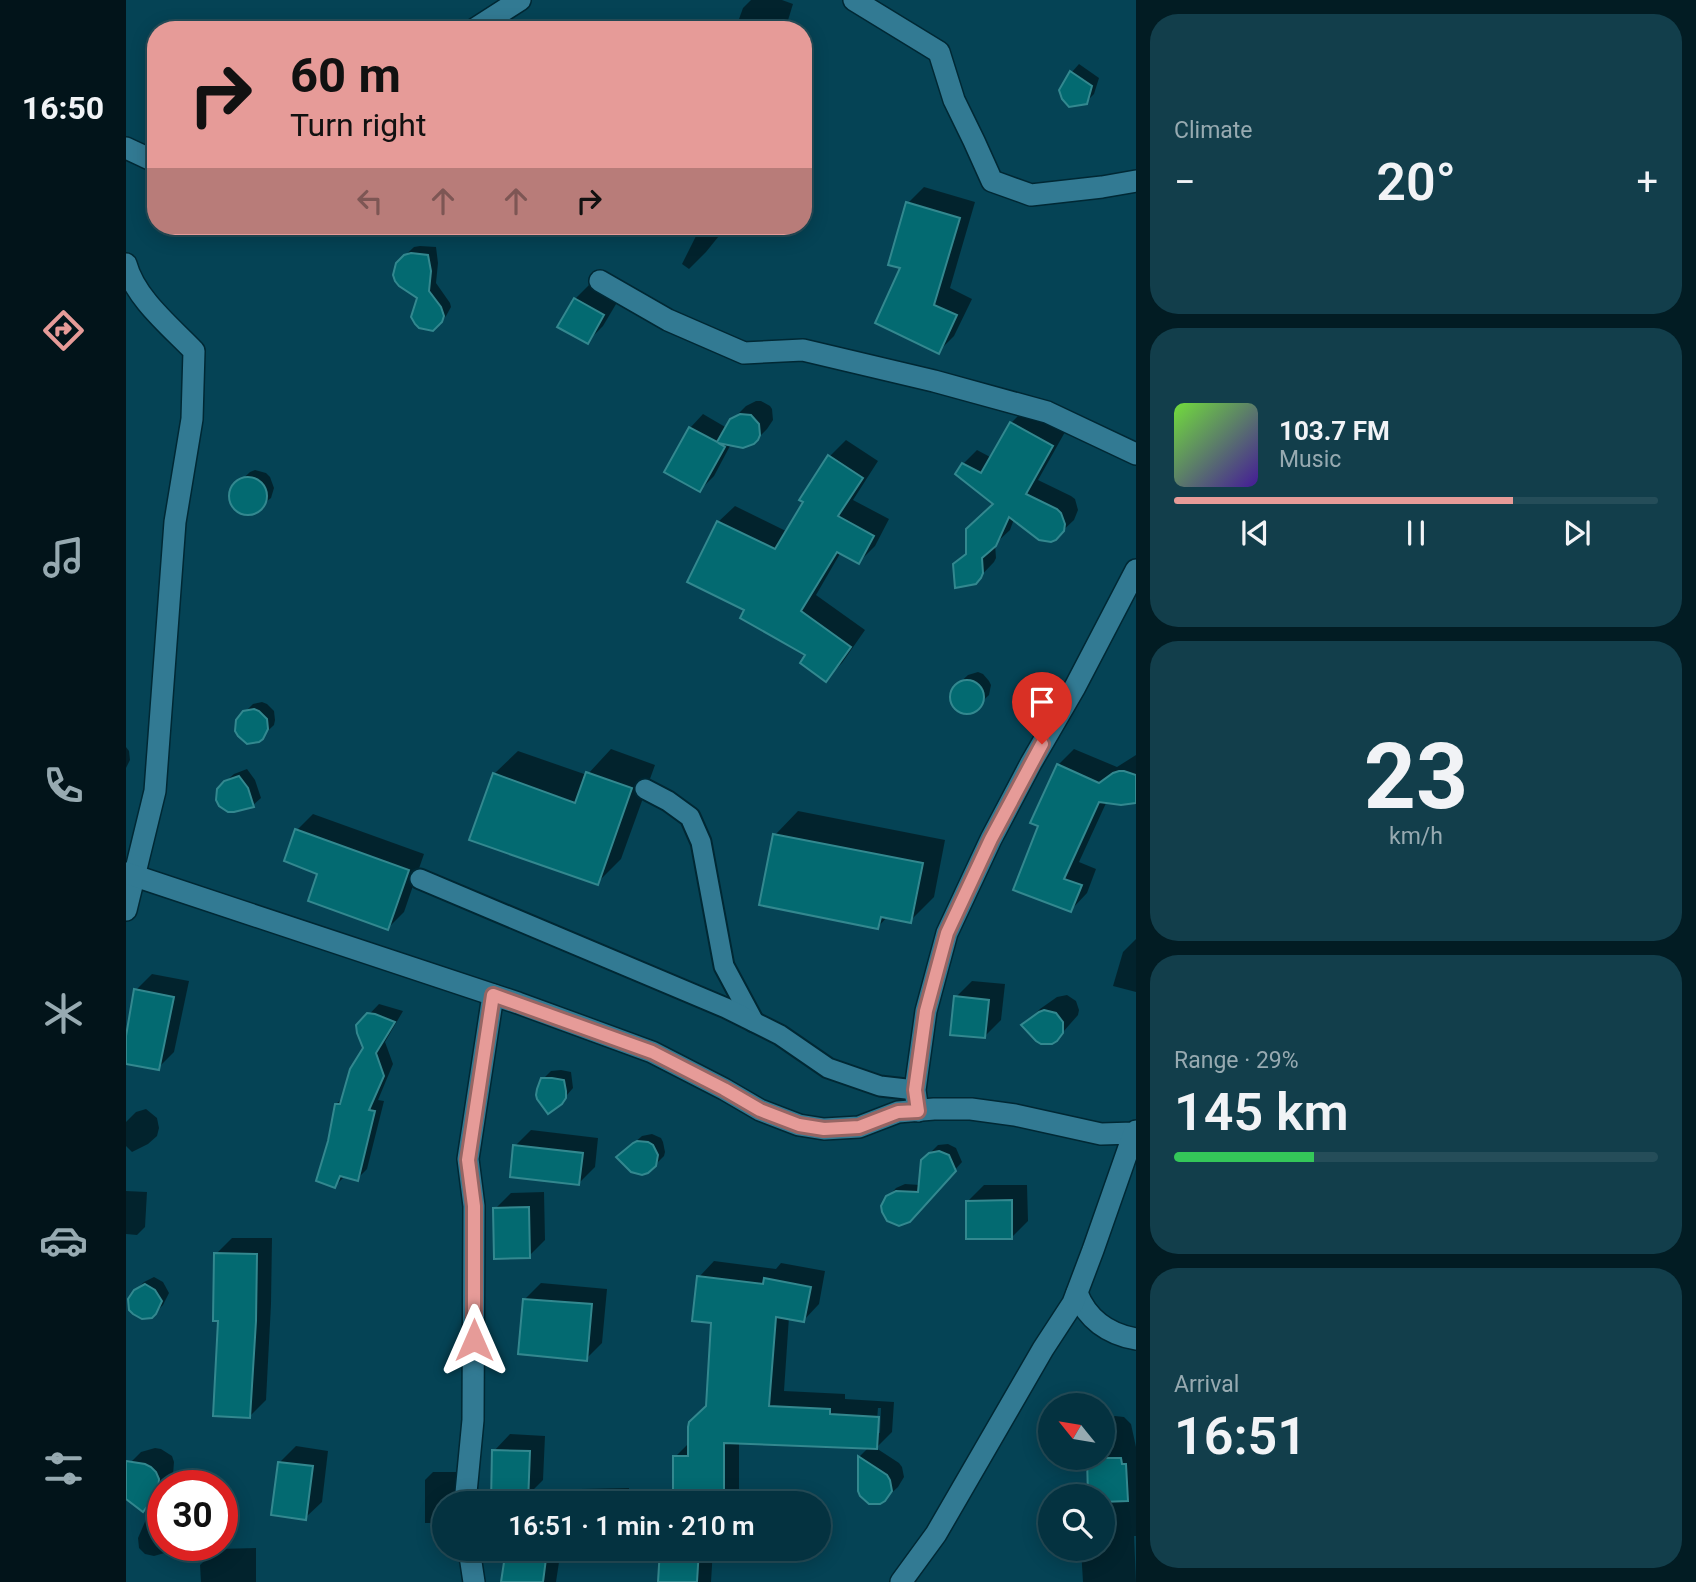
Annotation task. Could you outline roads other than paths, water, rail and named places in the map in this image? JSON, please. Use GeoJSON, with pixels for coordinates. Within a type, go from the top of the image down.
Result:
{"type":"FeatureCollection","features":[{"type":"Feature","properties":{"kind":"street"},"geometry":{"type":"LineString","coordinates":[[487,21],[520,0]]}},
{"type":"Feature","properties":{"kind":"street"},"geometry":{"type":"LineString","coordinates":[[854,0],[939,51],[954,100],[992,181],[1031,195],[1136,181]]}},
{"type":"Feature","properties":{"kind":"street"},"geometry":{"type":"LineString","coordinates":[[126,148],[147,158]]}},
{"type":"Feature","properties":{"kind":"street"},"geometry":{"type":"LineString","coordinates":[[126,264],[129,276],[149,304],[194,351],[192,419],[176,522],[155,792],[131,875],[126,910]]}},
{"type":"Feature","properties":{"kind":"street"},"geometry":{"type":"LineString","coordinates":[[600,281],[668,320],[744,353],[803,350],[934,381],[1047,412],[1136,454]]}},
{"type":"Feature","properties":{"kind":"street"},"geometry":{"type":"LineString","coordinates":[[918,1111],[915,1090],[926,1011],[947,933],[991,839],[1136,570]]}},
{"type":"Feature","properties":{"kind":"street"},"geometry":{"type":"LineString","coordinates":[[131,875],[493,995],[652,1052],[760,1110],[799,1125],[824,1129],[859,1127],[898,1112],[971,1109],[1015,1115],[1101,1134],[1135,1132],[1073,1303],[1043,1349],[936,1534],[901,1582]]}},
{"type":"Feature","properties":{"kind":"street"},"geometry":{"type":"LineString","coordinates":[[466,1491],[474,1406],[474,1206],[468,1160],[493,995]]}},
{"type":"Feature","properties":{"kind":"street"},"geometry":{"type":"LineString","coordinates":[[1077,1293],[1081,1305],[1104,1328],[1136,1339]]}},
{"type":"Feature","properties":{"kind":"street"},"geometry":{"type":"LineString","coordinates":[[471,1561],[474,1582]]}},
{"type":"Feature","properties":{"kind":"lane"},"geometry":{"type":"LineString","coordinates":[[645,789],[690,817],[701,842],[724,967],[754,1022]]}},
{"type":"Feature","properties":{"kind":"lane"},"geometry":{"type":"LineString","coordinates":[[420,879],[726,1008],[780,1035],[828,1068],[880,1086],[915,1090]]}}]}
